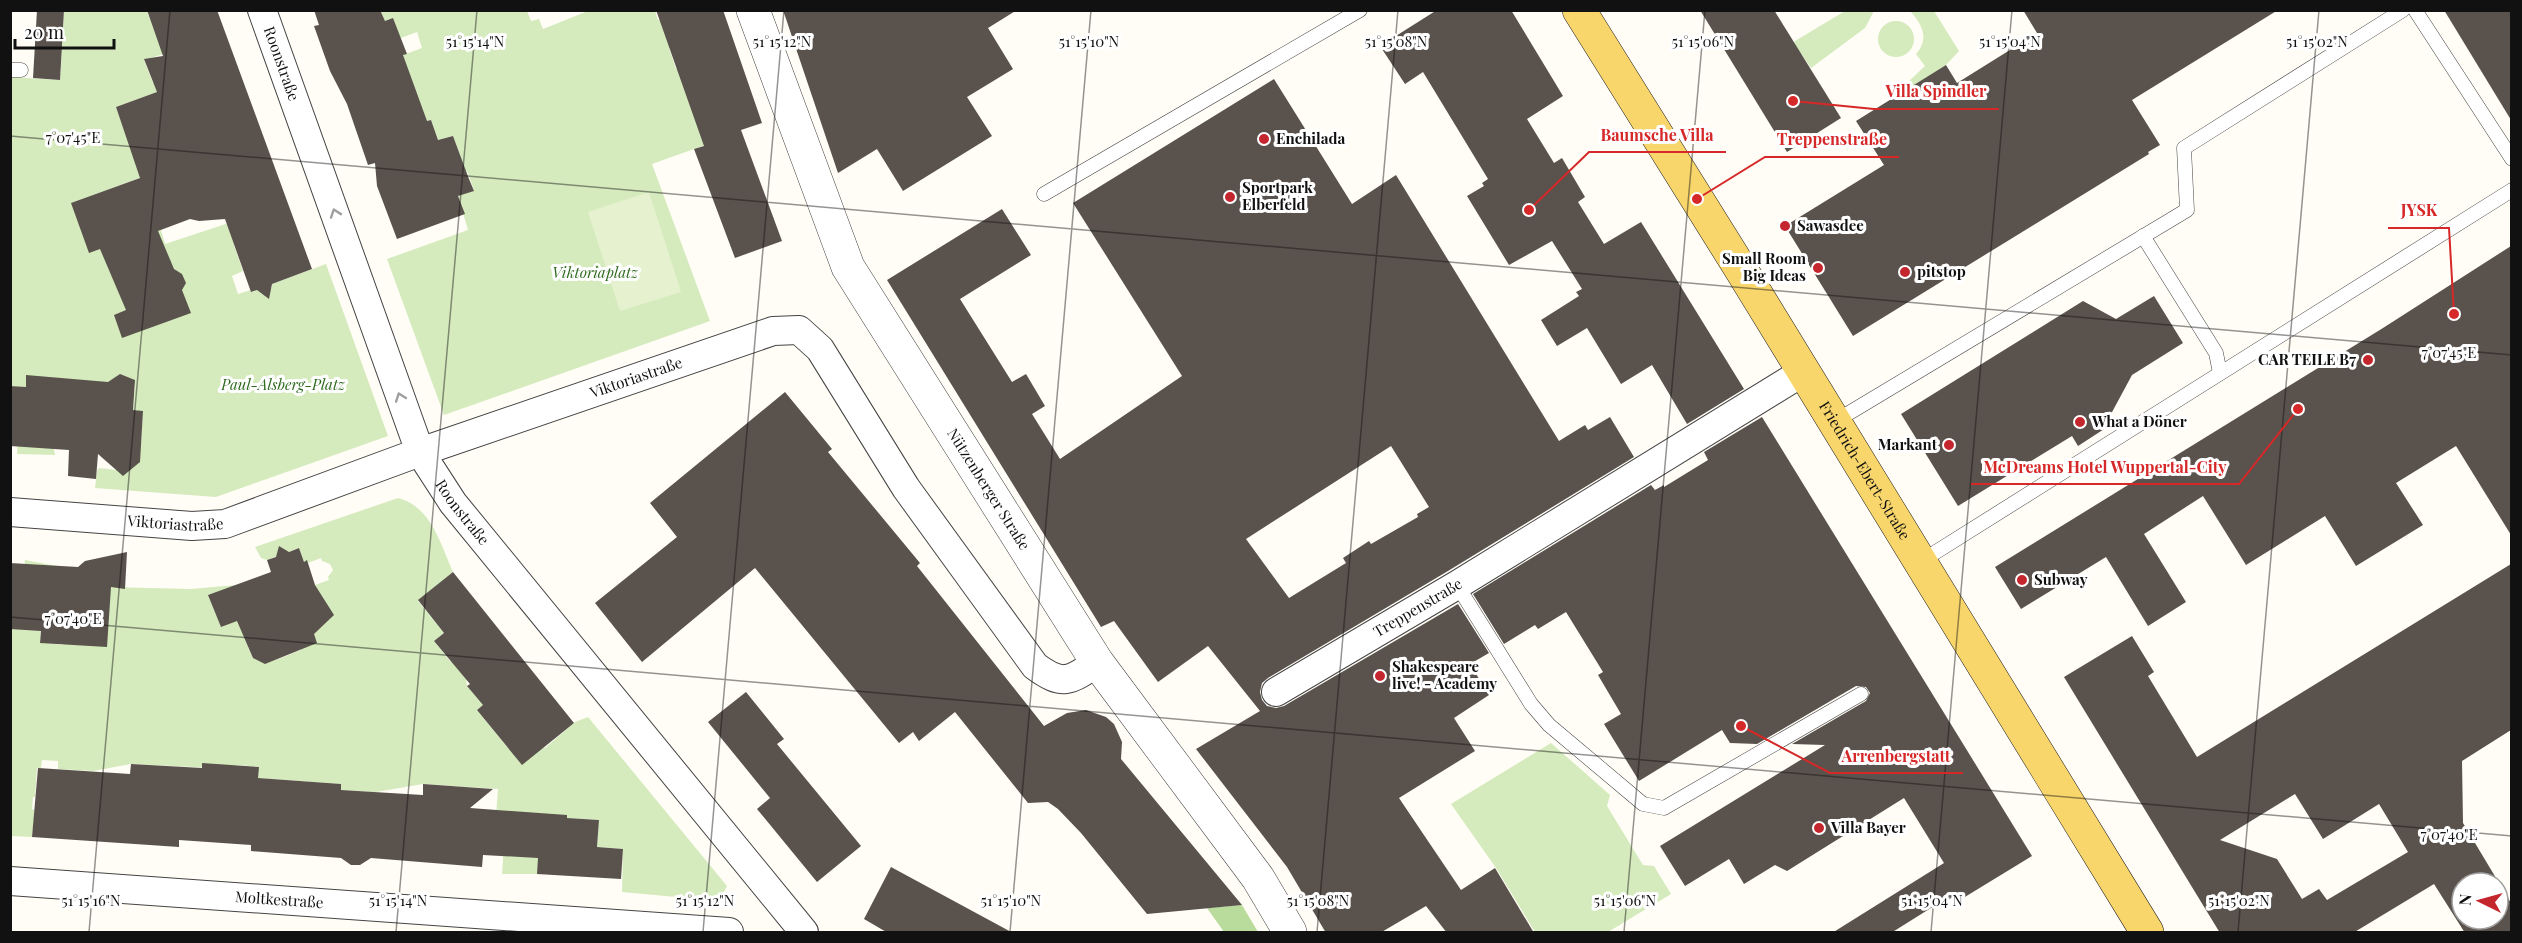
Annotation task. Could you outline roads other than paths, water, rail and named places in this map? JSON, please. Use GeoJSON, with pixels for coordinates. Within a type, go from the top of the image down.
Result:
{"type":"FeatureCollection","features":[{"type":"Feature","properties":{"kind":"main road","name":"Friedrich-Ebert-Straße"},"geometry":{"type":"LineString","coordinates":[[1579,10],[2147,933]]}},
{"type":"Feature","properties":{"kind":"street","name":"Roonstraße"},"geometry":{"type":"LineString","coordinates":[[262,10],[420,452],[453,503],[804,933]]}},
{"type":"Feature","properties":{"kind":"street","name":"Nützenberger Straße"},"geometry":{"type":"LineString","coordinates":[[753,10],[848,267],[1096,662],[1258,878],[1290,933]]}},
{"type":"Feature","properties":{"kind":"street","name":"Viktoriastraße"},"geometry":{"type":"LineString","coordinates":[[10,512],[192,526],[225,524],[420,452],[773,331],[799,330],[819,349],[906,488],[1035,666],[1053,679],[1069,679],[1096,662]]}},
{"type":"Feature","properties":{"kind":"street","name":"Treppenstraße"},"geometry":{"type":"LineString","coordinates":[[1276,692],[1457,585],[1803,372]]}},
{"type":"Feature","properties":{"kind":"street","name":"Moltkestraße"},"geometry":{"type":"LineString","coordinates":[[10,881],[729,933]]}},
{"type":"Feature","properties":{"kind":"lane"},"geometry":{"type":"LineString","coordinates":[[1044,194],[1360,10]]}},
{"type":"Feature","properties":{"kind":"lane"},"geometry":{"type":"LineString","coordinates":[[1833,422],[2187,210],[2184,148],[2403,10]]}},
{"type":"Feature","properties":{"kind":"lane"},"geometry":{"type":"LineString","coordinates":[[2415,10],[2511,159]]}},
{"type":"Feature","properties":{"kind":"lane"},"geometry":{"type":"LineString","coordinates":[[1920,562],[2511,190]]}},
{"type":"Feature","properties":{"kind":"lane"},"geometry":{"type":"LineString","coordinates":[[2143,236],[2216,353],[2220,373]]}},
{"type":"Feature","properties":{"kind":"lane"},"geometry":{"type":"LineString","coordinates":[[1457,585],[1531,704],[1549,725],[1643,804],[1664,808],[1861,694]]}},
{"type":"Feature","properties":{"kind":"place","name":"Villa Spindler"},"geometry":{"type":"Point","coordinates":[1793,101]}},
{"type":"Feature","properties":{"kind":"place","name":"Enchilada"},"geometry":{"type":"Point","coordinates":[1264,139]}},
{"type":"Feature","properties":{"kind":"place","name":"Sportpark Elberfeld"},"geometry":{"type":"Point","coordinates":[1230,197]}},
{"type":"Feature","properties":{"kind":"place","name":"Treppenstraße"},"geometry":{"type":"Point","coordinates":[1697,199]}},
{"type":"Feature","properties":{"kind":"place","name":"Baumsche Villa"},"geometry":{"type":"Point","coordinates":[1529,210]}},
{"type":"Feature","properties":{"kind":"place","name":"Sawasdee"},"geometry":{"type":"Point","coordinates":[1785,226]}},
{"type":"Feature","properties":{"kind":"place","name":"Small Room Big Ideas"},"geometry":{"type":"Point","coordinates":[1818,268]}},
{"type":"Feature","properties":{"kind":"place","name":"pitstop"},"geometry":{"type":"Point","coordinates":[1905,272]}},
{"type":"Feature","properties":{"kind":"place","name":"JYSK"},"geometry":{"type":"Point","coordinates":[2454,314]}},
{"type":"Feature","properties":{"kind":"place","name":"CAR TEILE B7"},"geometry":{"type":"Point","coordinates":[2368,360]}},
{"type":"Feature","properties":{"kind":"place","name":"McDreams Hotel Wuppertal-City"},"geometry":{"type":"Point","coordinates":[2298,409]}},
{"type":"Feature","properties":{"kind":"place","name":"What a Döner"},"geometry":{"type":"Point","coordinates":[2080,422]}},
{"type":"Feature","properties":{"kind":"place","name":"Markant"},"geometry":{"type":"Point","coordinates":[1949,445]}},
{"type":"Feature","properties":{"kind":"place","name":"Subway"},"geometry":{"type":"Point","coordinates":[2022,580]}},
{"type":"Feature","properties":{"kind":"place","name":"Shakespeare live! - Academy"},"geometry":{"type":"Point","coordinates":[1380,676]}},
{"type":"Feature","properties":{"kind":"place","name":"Arrenbergstatt"},"geometry":{"type":"Point","coordinates":[1741,726]}},
{"type":"Feature","properties":{"kind":"place","name":"Villa Bayer"},"geometry":{"type":"Point","coordinates":[1819,828]}},
{"type":"Feature","properties":{"kind":"park label","name":"Viktoriaplatz"},"geometry":{"type":"Point","coordinates":[595,273]}},
{"type":"Feature","properties":{"kind":"park label","name":"Paul-Alsberg-Platz"},"geometry":{"type":"Point","coordinates":[283,385]}}]}
